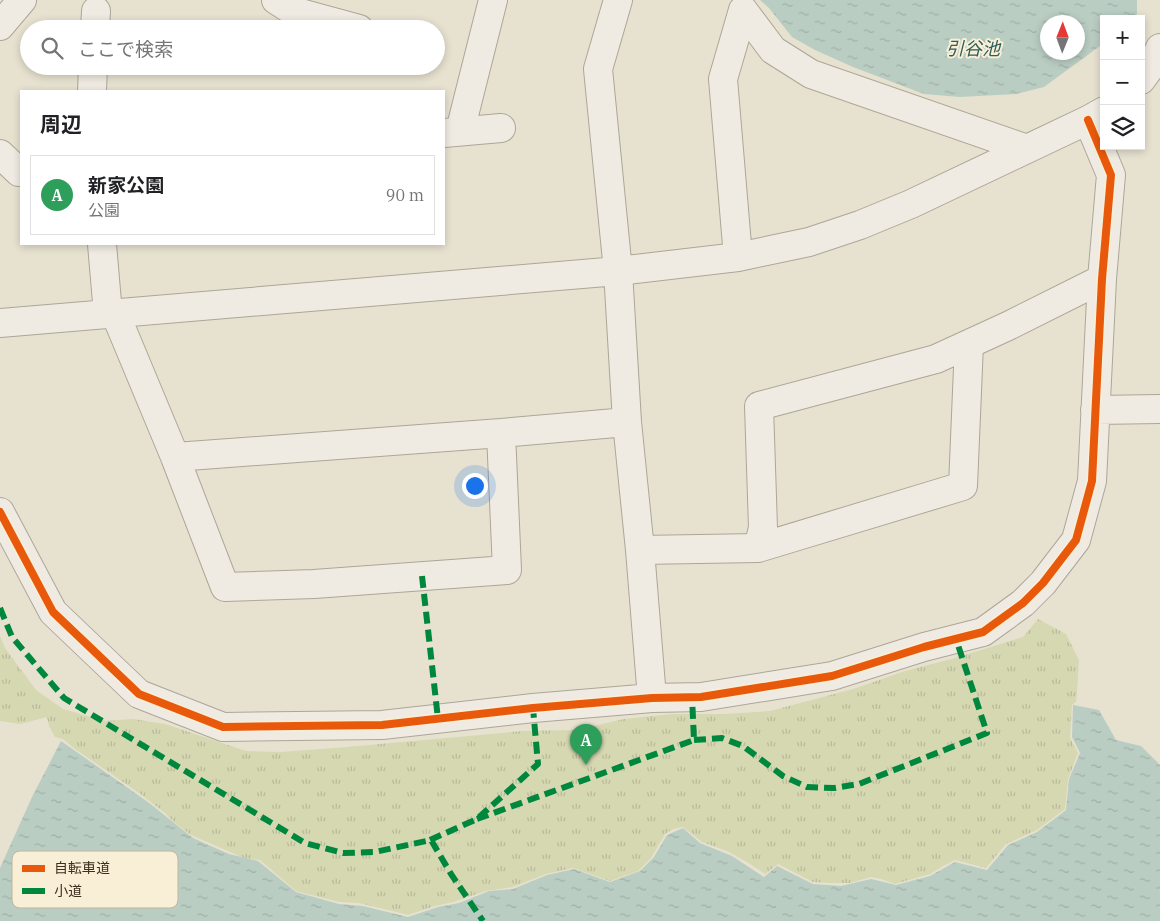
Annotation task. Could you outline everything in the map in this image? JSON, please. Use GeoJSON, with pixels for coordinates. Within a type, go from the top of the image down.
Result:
{"type":"FeatureCollection","features":[{"type":"Feature","properties":{"kind":"street"},"geometry":{"type":"LineString","coordinates":[[0,26],[22,0]]}},
{"type":"Feature","properties":{"kind":"street"},"geometry":{"type":"LineString","coordinates":[[276,0],[293,11],[329,10],[345,20]]}},
{"type":"Feature","properties":{"kind":"street"},"geometry":{"type":"LineString","coordinates":[[493,0],[452,132],[501,128]]}},
{"type":"Feature","properties":{"kind":"street"},"geometry":{"type":"LineString","coordinates":[[618,0],[598,69],[618,271],[627,422],[652,698]]}},
{"type":"Feature","properties":{"kind":"street"},"geometry":{"type":"LineString","coordinates":[[738,257],[723,79],[743,10],[773,50],[811,74],[1028,149]]}},
{"type":"Feature","properties":{"kind":"street"},"geometry":{"type":"LineString","coordinates":[[1145,75],[1152,66],[1160,48]]}},
{"type":"Feature","properties":{"kind":"street"},"geometry":{"type":"LineString","coordinates":[[0,323],[618,271],[738,257],[809,242],[860,225],[911,204],[1096,116],[1111,175],[1102,279],[1092,481],[1076,540],[1043,583],[1023,603],[983,632],[832,676],[701,697],[652,698],[533,708],[382,725],[223,727],[139,694],[53,612],[0,512]]}},
{"type":"Feature","properties":{"kind":"street"},"geometry":{"type":"LineString","coordinates":[[102,245],[112,313],[175,457],[224,586],[314,584],[507,570],[501,434]]}},
{"type":"Feature","properties":{"kind":"street"},"geometry":{"type":"LineString","coordinates":[[758,548],[764,528],[759,406],[936,359],[1008,326],[1102,279]]}},
{"type":"Feature","properties":{"kind":"street"},"geometry":{"type":"LineString","coordinates":[[640,550],[758,548],[963,486],[969,344]]}},
{"type":"Feature","properties":{"kind":"street"},"geometry":{"type":"LineString","coordinates":[[1095,410],[1160,409]]}},
{"type":"Feature","properties":{"kind":"street"},"geometry":{"type":"LineString","coordinates":[[175,457],[501,434],[627,422]]}},
{"type":"Feature","properties":{"kind":"green space"},"geometry":{"type":"Polygon","coordinates":[[[1038,619],[1066,634],[1079,660],[1077,694],[1076,702],[1072,705],[1070,738],[1078,753],[1068,779],[1065,809],[1037,830],[1006,844],[986,868],[955,860],[930,874],[895,884],[871,877],[850,883],[813,882],[778,864],[765,874],[727,851],[702,842],[683,827],[673,829],[665,834],[651,858],[638,871],[610,881],[573,868],[546,874],[513,887],[486,891],[408,915],[359,903],[339,902],[296,891],[260,860],[244,858],[191,835],[139,793],[63,739],[55,737],[47,717],[20,724],[0,721],[0,636],[5,648],[36,690],[63,709],[105,721],[133,719],[165,724],[246,751],[281,752],[523,731],[576,730],[624,719],[672,714],[724,714],[770,711],[853,689],[905,671],[1023,637],[1038,619]]]}},
{"type":"Feature","properties":{"kind":"water","name":"引谷池"},"geometry":{"type":"Polygon","coordinates":[[[760,0],[1137,0],[1136,15],[1100,15],[1100,46],[1085,57],[1085,15],[1040,15],[1040,60],[1081,60],[1044,87],[1016,94],[960,97],[924,94],[853,67],[815,50],[792,37],[769,8],[760,0]]]}},
{"type":"Feature","properties":{"kind":"water"},"geometry":{"type":"Polygon","coordinates":[[[1073,705],[1099,710],[1116,740],[1141,746],[1160,765],[1160,921],[0,921],[0,868],[32,797],[61,741],[148,802],[193,838],[229,854],[258,861],[296,892],[339,904],[363,906],[408,917],[438,907],[459,903],[489,891],[513,889],[547,875],[574,869],[610,882],[640,871],[654,857],[667,835],[683,828],[700,843],[732,856],[764,877],[777,866],[813,884],[841,886],[871,879],[896,885],[930,876],[955,862],[987,870],[1008,845],[1037,832],[1066,810],[1069,779],[1080,753],[1072,737],[1073,705]]]}},
{"type":"Feature","properties":{"kind":"marked path"},"geometry":{"type":"LineString","coordinates":[[422,576],[438,719]]}},
{"type":"Feature","properties":{"kind":"marked path"},"geometry":{"type":"LineString","coordinates":[[0,608],[12,637],[64,698],[305,843],[343,853],[375,852],[431,840],[451,874],[483,921]]}},
{"type":"Feature","properties":{"kind":"marked path"},"geometry":{"type":"LineString","coordinates":[[694,740],[722,738],[743,746],[783,776],[807,787],[834,788],[859,784],[987,733],[956,639]]}},
{"type":"Feature","properties":{"kind":"marked path"},"geometry":{"type":"LineString","coordinates":[[477,819],[694,740],[692,697]]}},
{"type":"Feature","properties":{"kind":"marked path"},"geometry":{"type":"LineString","coordinates":[[430,840],[477,819],[538,764],[533,708]]}},
{"type":"Feature","properties":{"kind":"cycle path"},"geometry":{"type":"LineString","coordinates":[[0,512],[53,612],[139,694],[223,727],[382,725],[533,708],[652,698],[701,697],[832,676],[924,647],[983,632],[1023,603],[1043,583],[1076,540],[1092,481],[1102,279],[1111,175],[1088,120]]}},
{"type":"Feature","properties":{"kind":"place","name":"新家公園"},"geometry":{"type":"Point","coordinates":[586,765]}}]}
